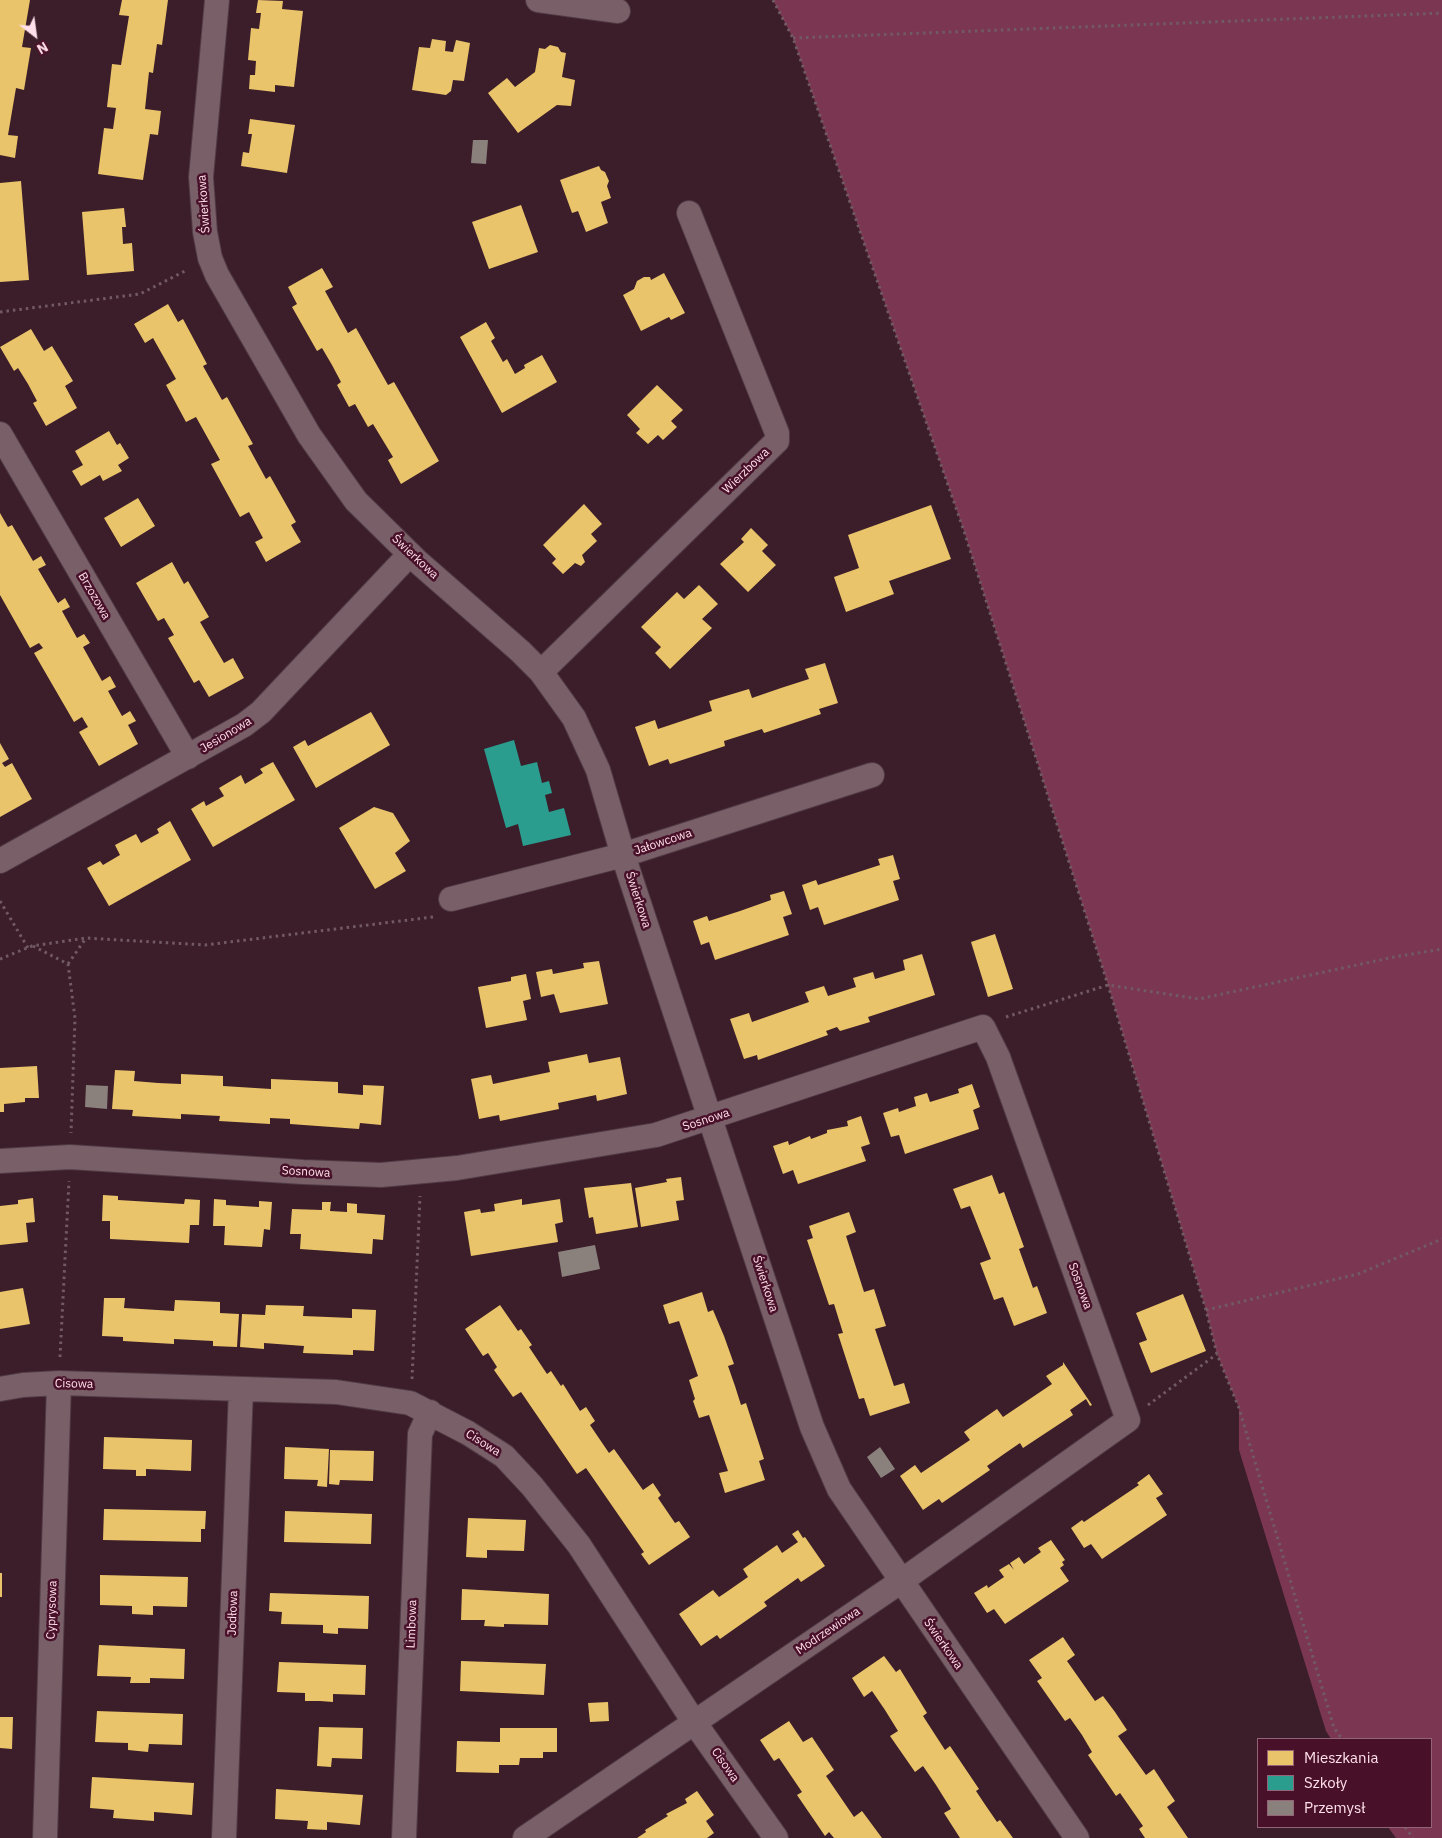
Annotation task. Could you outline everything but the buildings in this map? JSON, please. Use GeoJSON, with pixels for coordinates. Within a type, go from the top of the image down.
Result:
{"type":"FeatureCollection","features":[{"type":"Feature","properties":{"kind":"street","name":"Świerkowa"},"geometry":{"type":"LineString","coordinates":[[217,0],[201,177],[202,207],[210,258],[231,300],[323,457],[356,501],[410,554],[500,632],[541,672],[574,718],[598,770],[623,855],[812,1427],[839,1489],[900,1582],[1077,1838]]}},
{"type":"Feature","properties":{"kind":"street"},"geometry":{"type":"LineString","coordinates":[[538,0],[618,11]]}},
{"type":"Feature","properties":{"kind":"street","name":"Wierzbowa"},"geometry":{"type":"LineString","coordinates":[[541,672],[776,441],[777,433],[689,213]]}},
{"type":"Feature","properties":{"kind":"street","name":"Brzozowa"},"geometry":{"type":"LineString","coordinates":[[0,434],[188,758]]}},
{"type":"Feature","properties":{"kind":"street","name":"Jesionowa"},"geometry":{"type":"LineString","coordinates":[[0,862],[244,725],[261,712],[410,554]]}},
{"type":"Feature","properties":{"kind":"street","name":"Jałowcowa"},"geometry":{"type":"LineString","coordinates":[[444,908],[623,855],[872,776]]}},
{"type":"Feature","properties":{"kind":"street","name":"Sosnowa"},"geometry":{"type":"LineString","coordinates":[[0,1161],[70,1157],[303,1172],[381,1175],[421,1172],[656,1135],[710,1119],[983,1027],[998,1057],[1128,1420]]}},
{"type":"Feature","properties":{"kind":"street","name":"Cisowa"},"geometry":{"type":"LineString","coordinates":[[0,1389],[23,1385],[58,1383],[336,1392],[420,1408],[504,1456],[532,1486],[579,1545],[694,1722],[776,1838]]}},
{"type":"Feature","properties":{"kind":"street","name":"Cyprysowa"},"geometry":{"type":"LineString","coordinates":[[45,1838],[58,1383]]}},
{"type":"Feature","properties":{"kind":"street","name":"Jodłowa"},"geometry":{"type":"LineString","coordinates":[[224,1838],[241,1388]]}},
{"type":"Feature","properties":{"kind":"street","name":"Limbowa"},"geometry":{"type":"LineString","coordinates":[[404,1838],[420,1408]]}},
{"type":"Feature","properties":{"kind":"street","name":"Modrzewiowa"},"geometry":{"type":"LineString","coordinates":[[525,1838],[900,1582],[1128,1420]]}},
{"type":"Feature","properties":{"kind":"path"},"geometry":{"type":"LineString","coordinates":[[773,0],[793,38],[964,531],[1108,985],[1206,1310],[1217,1354],[1239,1408],[1334,1728],[1341,1738]]}},
{"type":"Feature","properties":{"kind":"path"},"geometry":{"type":"LineString","coordinates":[[793,38],[1442,12]]}},
{"type":"Feature","properties":{"kind":"path"},"geometry":{"type":"LineString","coordinates":[[0,312],[140,294],[210,258]]}},
{"type":"Feature","properties":{"kind":"path"},"geometry":{"type":"LineString","coordinates":[[0,901],[28,948]]}},
{"type":"Feature","properties":{"kind":"path"},"geometry":{"type":"LineString","coordinates":[[0,959],[28,948],[86,938],[205,945],[444,908]]}},
{"type":"Feature","properties":{"kind":"path"},"geometry":{"type":"LineString","coordinates":[[68,964],[86,938]]}},
{"type":"Feature","properties":{"kind":"path"},"geometry":{"type":"LineString","coordinates":[[1016,1014],[1108,985],[1199,1000],[1394,957],[1442,949]]}},
{"type":"Feature","properties":{"kind":"path"},"geometry":{"type":"LineString","coordinates":[[420,1408],[421,1172]]}},
{"type":"Feature","properties":{"kind":"path"},"geometry":{"type":"LineString","coordinates":[[1206,1310],[1358,1274],[1442,1238]]}},
{"type":"Feature","properties":{"kind":"path"},"geometry":{"type":"LineString","coordinates":[[1128,1420],[1217,1354]]}},
{"type":"Feature","properties":{"kind":"shaded area"},"geometry":{"type":"Polygon","coordinates":[[[773,0],[1442,0],[1442,1838],[1396,1838],[1389,1828],[1432,1828],[1432,1738],[1330,1738],[1326,1731],[1239,1450],[1239,1408],[1217,1354],[1206,1310],[1108,985],[964,531],[793,38],[773,0]]]}}]}
